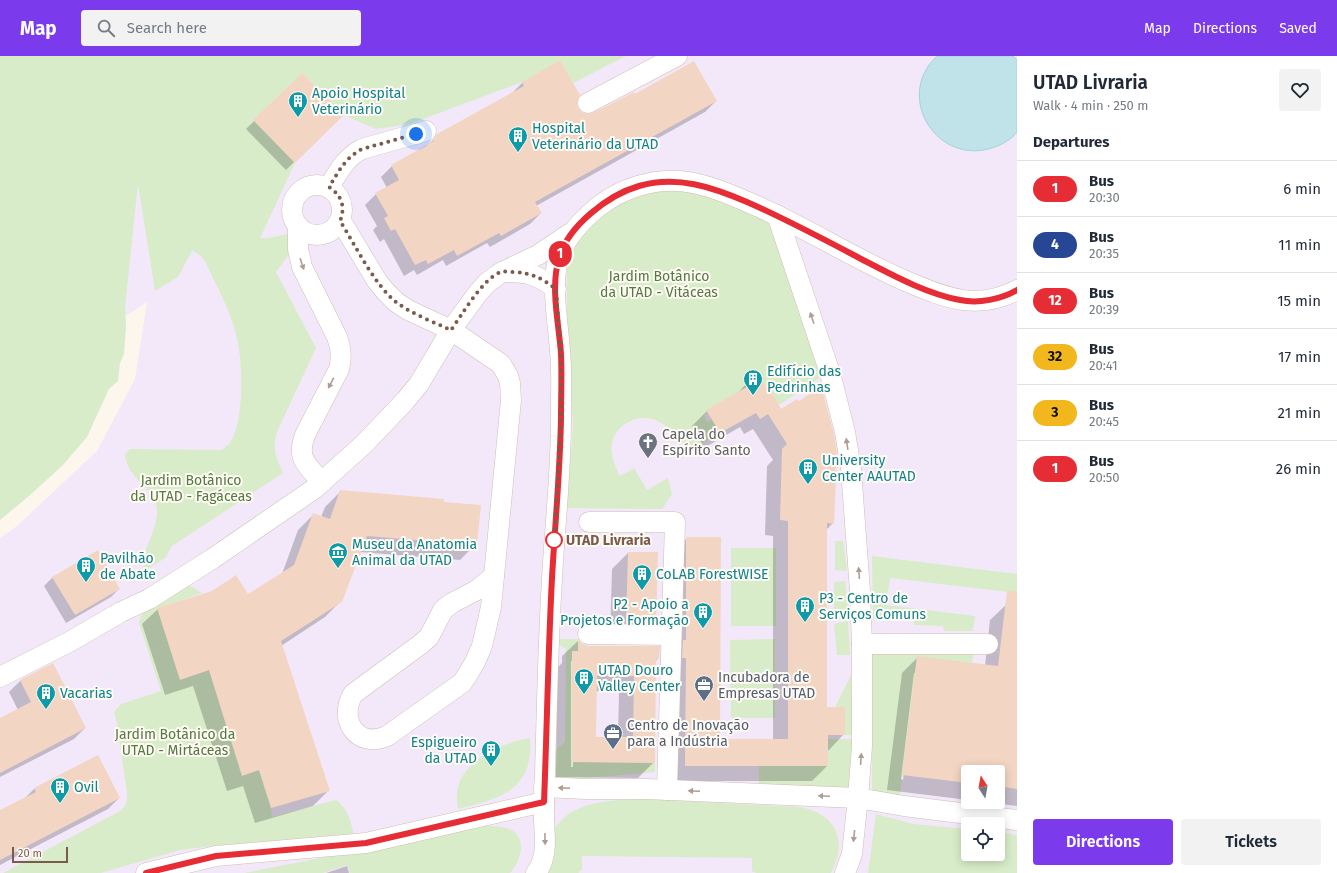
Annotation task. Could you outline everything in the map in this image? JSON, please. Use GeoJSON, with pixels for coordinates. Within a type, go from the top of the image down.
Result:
{"type":"FeatureCollection","features":[{"type":"Feature","properties":{"kind":"street"},"geometry":{"type":"LineString","coordinates":[[588,103],[677,56]]}},
{"type":"Feature","properties":{"kind":"street"},"geometry":{"type":"LineString","coordinates":[[329,187],[347,159],[354,153],[362,149],[426,131]]}},
{"type":"Feature","properties":{"kind":"street"},"geometry":{"type":"LineString","coordinates":[[0,677],[149,599],[255,530],[314,489],[364,444],[405,401],[425,375],[451,330],[482,287],[502,272],[538,255],[575,229],[595,210],[614,196],[638,186],[665,181],[693,183],[708,187],[777,215],[891,274],[937,294],[963,301],[984,300],[1005,296],[1017,290]]}},
{"type":"Feature","properties":{"kind":"street"},"geometry":{"type":"LineString","coordinates":[[320,184],[329,187],[336,192],[341,199],[343,207],[340,221],[334,229],[327,233],[320,235],[304,232],[293,219],[293,202],[297,194],[304,188],[312,185],[320,184]]}},
{"type":"Feature","properties":{"kind":"street"},"geometry":{"type":"LineString","coordinates":[[777,215],[830,373],[845,432],[850,469],[860,591],[862,644],[862,746],[852,854],[845,873]]}},
{"type":"Feature","properties":{"kind":"street"},"geometry":{"type":"LineString","coordinates":[[340,221],[378,281],[396,302],[408,310],[451,330],[502,364],[510,383],[511,400],[494,576],[491,607],[482,646],[475,662],[462,683],[387,736],[374,740],[360,736],[354,732],[350,726],[348,713],[350,700],[353,694],[421,644],[429,636],[443,610],[452,603],[477,590],[494,576]]}},
{"type":"Feature","properties":{"kind":"street"},"geometry":{"type":"LineString","coordinates":[[298,226],[298,249],[302,267],[341,348],[339,369],[305,435],[301,446],[301,455],[305,463],[322,482]]}},
{"type":"Feature","properties":{"kind":"street"},"geometry":{"type":"LineString","coordinates":[[536,873],[543,859],[545,847],[544,795],[552,586],[561,418],[561,355],[556,289],[557,268],[559,258],[567,240],[575,229]]}},
{"type":"Feature","properties":{"kind":"street"},"geometry":{"type":"LineString","coordinates":[[502,272],[520,272],[534,275],[556,289]]}},
{"type":"Feature","properties":{"kind":"street"},"geometry":{"type":"LineString","coordinates":[[589,522],[674,522],[667,790]]}},
{"type":"Feature","properties":{"kind":"street"},"geometry":{"type":"LineString","coordinates":[[588,634],[671,635]]}},
{"type":"Feature","properties":{"kind":"street"},"geometry":{"type":"LineString","coordinates":[[862,644],[988,644]]}},
{"type":"Feature","properties":{"kind":"street"},"geometry":{"type":"LineString","coordinates":[[146,873],[216,856],[366,843],[544,795],[586,789],[634,788],[858,798],[904,806],[1017,820]]}},
{"type":"Feature","properties":{"kind":"shaded area"},"geometry":{"type":"Polygon","coordinates":[[[56,56],[1017,56],[1017,873],[0,873],[0,538],[17,526],[97,451],[135,379],[147,302],[129,314],[117,318],[56,56]]]}},
{"type":"Feature","properties":{"kind":"green space","name":"Jardim Botânico da UTAD - Fagáceas"},"geometry":{"type":"Polygon","coordinates":[[[0,56],[626,56],[573,83],[560,60],[522,82],[410,124],[376,129],[344,115],[302,73],[253,120],[295,163],[260,238],[271,238],[289,233],[290,253],[276,272],[316,348],[277,432],[275,448],[278,462],[283,473],[172,546],[165,558],[146,570],[141,561],[155,526],[157,515],[156,505],[148,491],[131,471],[127,464],[125,454],[130,449],[222,450],[229,444],[234,435],[238,422],[240,407],[241,374],[236,334],[226,306],[205,261],[200,255],[193,251],[193,249],[178,277],[155,291],[138,184],[125,307],[126,326],[124,354],[120,363],[118,381],[109,389],[87,437],[62,466],[0,520],[0,56]]]}},
{"type":"Feature","properties":{"kind":"green space","name":"Jardim Botânico da UTAD - Vitáceas"},"geometry":{"type":"Polygon","coordinates":[[[667,189],[700,193],[770,222],[821,377],[779,405],[760,376],[745,384],[747,387],[704,415],[707,422],[712,419],[720,433],[689,451],[674,433],[660,422],[648,418],[642,418],[628,422],[618,431],[612,443],[612,456],[615,464],[620,476],[634,468],[647,490],[668,478],[672,494],[662,509],[566,508],[573,424],[567,341],[567,270],[570,257],[583,234],[602,215],[613,207],[637,196],[667,189]]]}},
{"type":"Feature","properties":{"kind":"green space"},"geometry":{"type":"Polygon","coordinates":[[[835,541],[843,541],[847,571],[835,570],[835,541]]]}},
{"type":"Feature","properties":{"kind":"green space"},"geometry":{"type":"Polygon","coordinates":[[[731,548],[776,548],[776,626],[731,626],[731,548]]]}},
{"type":"Feature","properties":{"kind":"green space"},"geometry":{"type":"Polygon","coordinates":[[[872,556],[1017,574],[1017,593],[890,578],[886,605],[975,616],[973,631],[944,631],[943,626],[914,625],[914,619],[873,618],[872,556]]]}},
{"type":"Feature","properties":{"kind":"green space"},"geometry":{"type":"Polygon","coordinates":[[[845,581],[848,611],[834,611],[834,582],[845,581]]]}},
{"type":"Feature","properties":{"kind":"green space","name":"Jardim Botânico da UTAD - Mirtáceas"},"geometry":{"type":"Polygon","coordinates":[[[187,584],[202,593],[158,608],[180,679],[209,670],[242,775],[259,770],[271,808],[272,817],[336,800],[346,811],[354,836],[221,845],[180,850],[101,873],[3,873],[120,811],[125,806],[127,793],[114,712],[121,704],[161,691],[139,623],[141,616],[146,610],[187,584]]]}},
{"type":"Feature","properties":{"kind":"green space"},"geometry":{"type":"Polygon","coordinates":[[[848,621],[850,655],[837,655],[834,624],[848,621]]]}},
{"type":"Feature","properties":{"kind":"green space"},"geometry":{"type":"Polygon","coordinates":[[[555,639],[578,639],[578,651],[572,652],[572,762],[655,763],[655,772],[555,781],[554,751],[565,742],[566,649],[555,642],[555,639]]]}},
{"type":"Feature","properties":{"kind":"green space"},"geometry":{"type":"Polygon","coordinates":[[[775,639],[775,718],[731,718],[730,640],[775,639]]]}},
{"type":"Feature","properties":{"kind":"green space"},"geometry":{"type":"Polygon","coordinates":[[[974,650],[972,663],[917,657],[900,795],[872,795],[872,651],[974,650]]]}},
{"type":"Feature","properties":{"kind":"green space"},"geometry":{"type":"Polygon","coordinates":[[[851,675],[853,735],[845,735],[845,707],[835,707],[851,675]]]}},
{"type":"Feature","properties":{"kind":"green space"},"geometry":{"type":"Polygon","coordinates":[[[530,738],[530,755],[526,769],[520,780],[512,789],[501,796],[488,801],[458,809],[458,787],[462,777],[477,760],[509,743],[530,738]]]}},
{"type":"Feature","properties":{"kind":"green space"},"geometry":{"type":"Polygon","coordinates":[[[828,739],[853,739],[853,789],[759,787],[759,766],[828,766],[828,739]]]}},
{"type":"Feature","properties":{"kind":"green space"},"geometry":{"type":"Polygon","coordinates":[[[644,799],[800,807],[813,811],[823,816],[831,823],[836,831],[839,850],[836,861],[831,873],[756,873],[752,871],[752,858],[582,856],[582,870],[578,873],[548,873],[550,868],[551,831],[567,815],[585,806],[594,804],[644,799]]]}},
{"type":"Feature","properties":{"kind":"green space"},"geometry":{"type":"Polygon","coordinates":[[[876,814],[913,824],[961,828],[961,861],[1005,861],[1005,833],[1017,835],[1017,873],[868,873],[876,814]]]}},
{"type":"Feature","properties":{"kind":"green space"},"geometry":{"type":"Polygon","coordinates":[[[485,826],[507,828],[518,835],[521,846],[519,858],[510,873],[350,873],[347,865],[323,873],[244,873],[485,826]]]}},
{"type":"Feature","properties":{"kind":"water"},"geometry":{"type":"Polygon","coordinates":[[[937,56],[1013,56],[1017,60],[1017,132],[1013,137],[995,147],[974,151],[956,147],[940,138],[928,125],[921,108],[919,90],[925,73],[937,56]]]}},
{"type":"Feature","properties":{"kind":"building","name":"Hospital Veterinário da UTAD"},"geometry":{"type":"Polygon","coordinates":[[[560,60],[580,95],[577,102],[578,108],[587,114],[593,113],[634,92],[635,94],[694,61],[717,101],[535,202],[542,213],[501,236],[499,233],[457,256],[454,250],[428,264],[426,260],[415,265],[395,229],[391,231],[384,218],[388,216],[375,193],[399,180],[391,165],[434,141],[433,140],[437,134],[524,86],[522,82],[560,60]]]}},
{"type":"Feature","properties":{"kind":"building","name":"Apoio Hospital Veterinário"},"geometry":{"type":"Polygon","coordinates":[[[302,73],[344,115],[295,163],[253,120],[302,73]]]}},
{"type":"Feature","properties":{"kind":"building"},"geometry":{"type":"Polygon","coordinates":[[[760,376],[766,386],[768,385],[781,409],[797,399],[799,401],[816,390],[822,389],[834,434],[837,454],[834,524],[827,523],[827,707],[845,707],[845,735],[828,735],[828,766],[685,766],[686,658],[682,658],[683,640],[686,640],[686,537],[721,537],[720,739],[788,739],[788,521],[780,520],[782,449],[787,444],[768,414],[760,419],[756,413],[720,433],[706,410],[747,387],[745,384],[760,376]]]}},
{"type":"Feature","properties":{"kind":"building"},"geometry":{"type":"Polygon","coordinates":[[[340,490],[444,499],[444,502],[481,505],[477,545],[367,536],[342,602],[281,641],[330,791],[271,808],[259,770],[242,776],[209,670],[180,680],[157,608],[212,591],[236,575],[248,594],[294,565],[313,513],[330,519],[340,490]]]}},
{"type":"Feature","properties":{"kind":"building","name":"Pavilhão de Abate"},"geometry":{"type":"Polygon","coordinates":[[[98,550],[120,589],[75,615],[52,577],[98,550]]]}},
{"type":"Feature","properties":{"kind":"building","name":"CoLAB ForestWISE"},"geometry":{"type":"Polygon","coordinates":[[[628,552],[658,552],[656,623],[626,623],[628,552]]]}},
{"type":"Feature","properties":{"kind":"building"},"geometry":{"type":"Polygon","coordinates":[[[1007,591],[1017,591],[1017,789],[1005,787],[1005,765],[961,765],[961,782],[902,775],[917,656],[998,666],[1007,591]]]}},
{"type":"Feature","properties":{"kind":"building","name":"UTAD Douro Valley Center"},"geometry":{"type":"Polygon","coordinates":[[[578,639],[582,644],[588,646],[660,646],[659,659],[656,659],[655,763],[572,762],[572,651],[578,651],[578,639]],[[597,676],[596,737],[633,737],[634,676],[597,676]]]}},
{"type":"Feature","properties":{"kind":"building","name":"Vacarias"},"geometry":{"type":"Polygon","coordinates":[[[53,663],[86,728],[0,773],[0,718],[31,702],[20,680],[53,663]]]}},
{"type":"Feature","properties":{"kind":"building","name":"Ovil"},"geometry":{"type":"Polygon","coordinates":[[[98,755],[120,798],[0,860],[0,810],[36,792],[34,788],[98,755]]]}},
{"type":"Feature","properties":{"kind":"bus line","name":"1"},"geometry":{"type":"LineString","coordinates":[[146,873],[228,854],[355,845],[388,839],[544,802],[552,578],[561,418],[561,355],[556,289],[557,268],[562,249],[567,240],[575,229],[604,202],[626,190],[651,183],[679,181],[693,183],[723,192],[777,215],[891,274],[937,294],[963,301],[984,300],[1005,296],[1017,290]]}},
{"type":"Feature","properties":{"kind":"place","name":"Apoio Hospital Veterinário"},"geometry":{"type":"Point","coordinates":[298,118]}},
{"type":"Feature","properties":{"kind":"place","name":"Hospital Veterinário da UTAD"},"geometry":{"type":"Point","coordinates":[518,153]}},
{"type":"Feature","properties":{"kind":"place","name":"Edifício das Pedrinhas"},"geometry":{"type":"Point","coordinates":[753,396]}},
{"type":"Feature","properties":{"kind":"place","name":"Capela do Espírito Santo"},"geometry":{"type":"Point","coordinates":[648,459]}},
{"type":"Feature","properties":{"kind":"place","name":"University Center AAUTAD"},"geometry":{"type":"Point","coordinates":[808,485]}},
{"type":"Feature","properties":{"kind":"place","name":"UTAD Livraria"},"geometry":{"type":"Point","coordinates":[554,540]}},
{"type":"Feature","properties":{"kind":"place","name":"Museu da Anatomia Animal da UTAD"},"geometry":{"type":"Point","coordinates":[338,569]}},
{"type":"Feature","properties":{"kind":"place","name":"Pavilhão de Abate"},"geometry":{"type":"Point","coordinates":[86,583]}},
{"type":"Feature","properties":{"kind":"place","name":"CoLAB ForestWISE"},"geometry":{"type":"Point","coordinates":[642,591]}},
{"type":"Feature","properties":{"kind":"place","name":"P3 - Centro de Serviços Comuns"},"geometry":{"type":"Point","coordinates":[805,623]}},
{"type":"Feature","properties":{"kind":"place","name":"P2 - Apoio a Projetos e Formação"},"geometry":{"type":"Point","coordinates":[703,629]}},
{"type":"Feature","properties":{"kind":"place","name":"UTAD Douro Valley Center"},"geometry":{"type":"Point","coordinates":[584,695]}},
{"type":"Feature","properties":{"kind":"place","name":"Incubadora de Empresas UTAD"},"geometry":{"type":"Point","coordinates":[704,702]}},
{"type":"Feature","properties":{"kind":"place","name":"Vacarias"},"geometry":{"type":"Point","coordinates":[46,710]}},
{"type":"Feature","properties":{"kind":"place","name":"Centro de Inovação para a Indústria"},"geometry":{"type":"Point","coordinates":[613,750]}},
{"type":"Feature","properties":{"kind":"place","name":"Espigueiro da UTAD"},"geometry":{"type":"Point","coordinates":[491,767]}},
{"type":"Feature","properties":{"kind":"place","name":"Ovil"},"geometry":{"type":"Point","coordinates":[60,804]}},
{"type":"Feature","properties":{"kind":"route"},"geometry":{"type":"LineString","coordinates":[[416,134],[362,149],[347,159],[329,187],[336,192],[341,199],[343,207],[340,221],[378,281],[396,302],[408,310],[451,330],[482,287],[494,276],[502,272],[520,272],[534,275],[556,289],[561,355],[561,418],[554,546],[554,540]]}}]}
